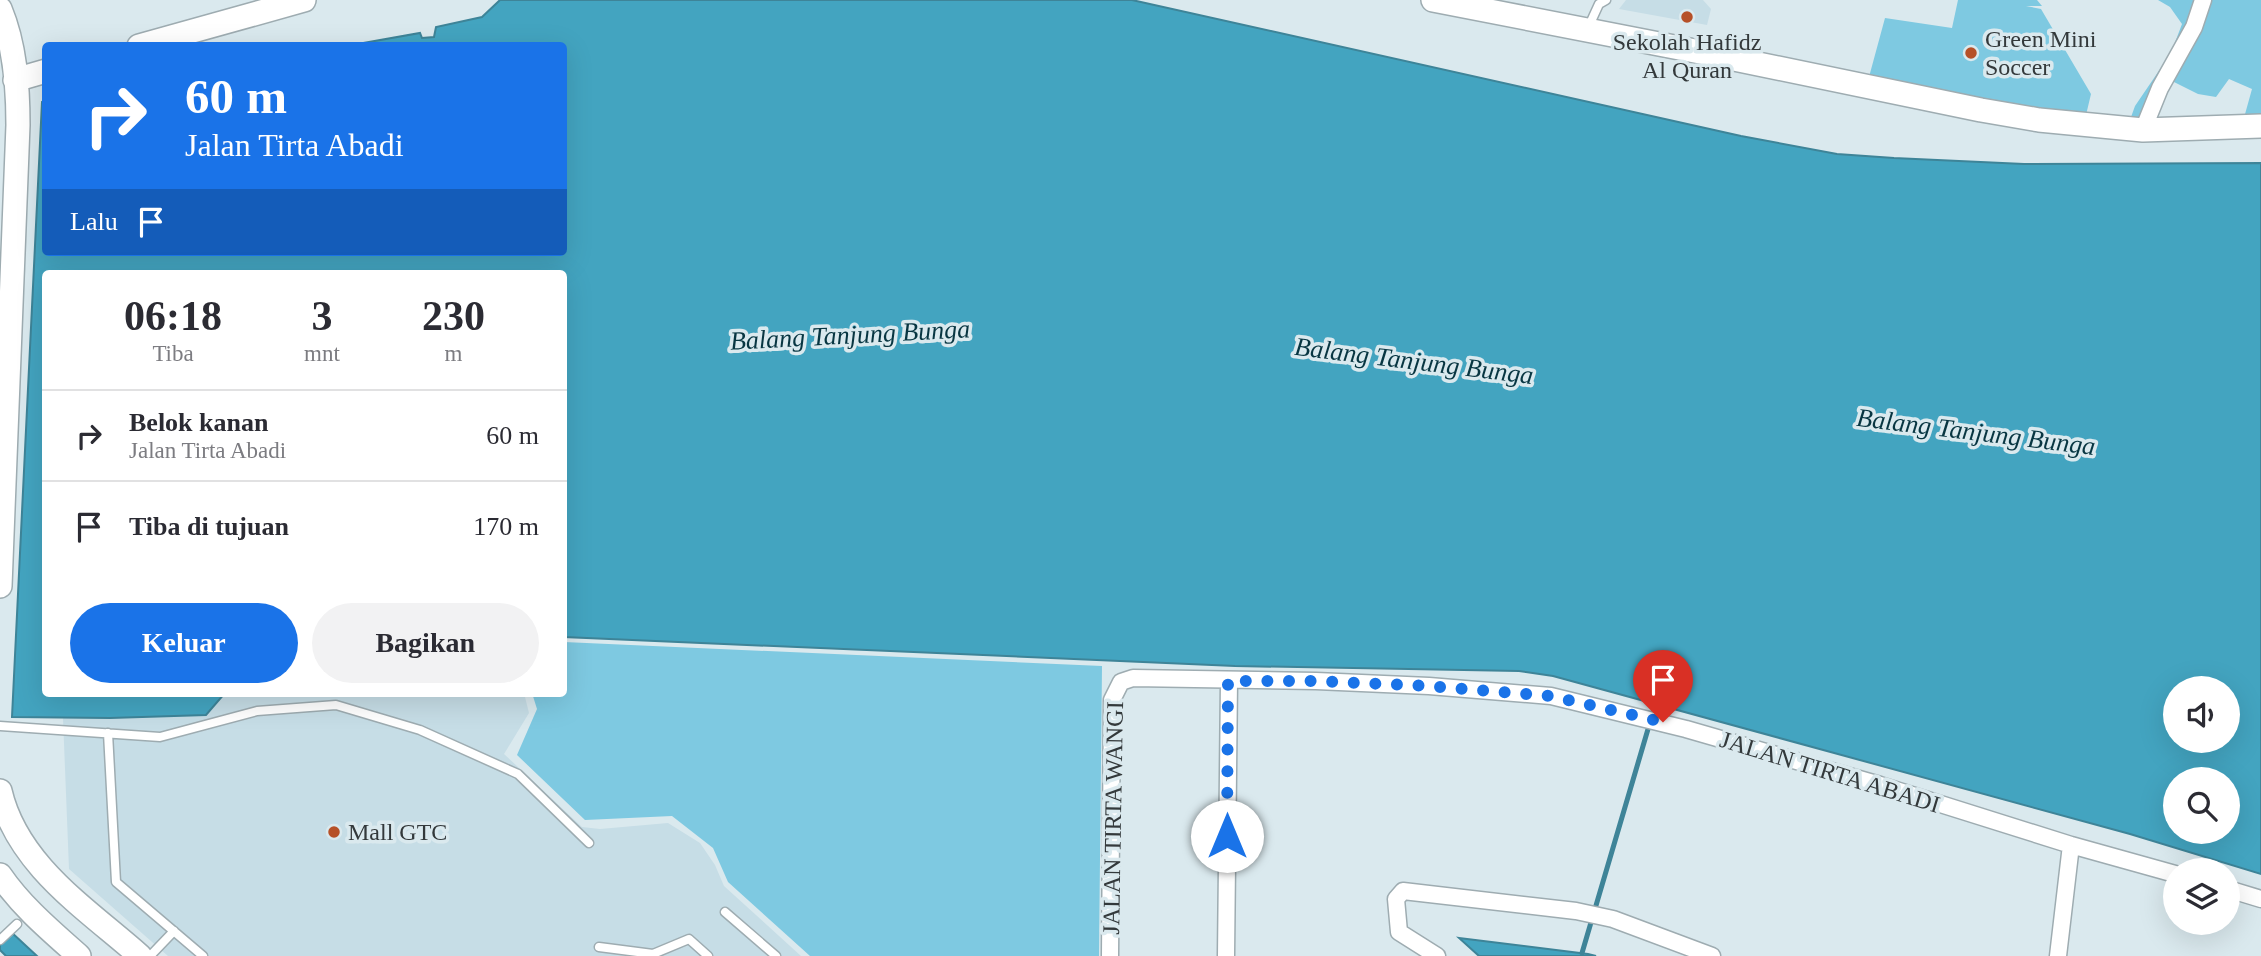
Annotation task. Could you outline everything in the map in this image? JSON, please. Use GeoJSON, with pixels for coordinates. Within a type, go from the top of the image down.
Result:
{"type":"FeatureCollection","features":[{"type":"Feature","properties":{"kind":"street"},"geometry":{"type":"LineString","coordinates":[[153,42],[304,0]]}},
{"type":"Feature","properties":{"kind":"street"},"geometry":{"type":"LineString","coordinates":[[2143,130],[2160,88],[2194,27],[2203,0]]}},
{"type":"Feature","properties":{"kind":"street"},"geometry":{"type":"LineString","coordinates":[[1442,1],[1992,112],[2083,125],[2143,130],[2261,126]]}},
{"type":"Feature","properties":{"kind":"street"},"geometry":{"type":"LineString","coordinates":[[0,9],[13,50],[18,125],[0,586]]}},
{"type":"Feature","properties":{"kind":"street"},"geometry":{"type":"LineString","coordinates":[[15,80],[42,72]]}},
{"type":"Feature","properties":{"kind":"street","name":"JALAN TIRTA ABADI"},"geometry":{"type":"LineString","coordinates":[[1121,682],[1133,678],[1316,681],[1551,696],[1686,729],[2163,871]]}},
{"type":"Feature","properties":{"kind":"street"},"geometry":{"type":"LineString","coordinates":[[1226,956],[1228,681]]}},
{"type":"Feature","properties":{"kind":"street","name":"JALAN TIRTA WANGI"},"geometry":{"type":"LineString","coordinates":[[1110,956],[1112,700],[1121,682]]}},
{"type":"Feature","properties":{"kind":"street"},"geometry":{"type":"LineString","coordinates":[[0,791],[20,841],[32,858],[52,879],[140,956]]}},
{"type":"Feature","properties":{"kind":"street"},"geometry":{"type":"LineString","coordinates":[[2058,956],[2071,845]]}},
{"type":"Feature","properties":{"kind":"street"},"geometry":{"type":"LineString","coordinates":[[0,876],[35,917],[79,956]]}},
{"type":"Feature","properties":{"kind":"street"},"geometry":{"type":"LineString","coordinates":[[1437,956],[1399,932],[1396,899],[1403,891],[1576,911],[1613,919],[1713,956]]}},
{"type":"Feature","properties":{"kind":"street"},"geometry":{"type":"LineString","coordinates":[[2240,893],[2261,899]]}},
{"type":"Feature","properties":{"kind":"lane"},"geometry":{"type":"LineString","coordinates":[[1587,31],[1599,4],[1606,0]]}},
{"type":"Feature","properties":{"kind":"lane"},"geometry":{"type":"LineString","coordinates":[[0,726],[160,737],[257,711],[336,705],[420,730],[518,774],[589,843]]}},
{"type":"Feature","properties":{"kind":"lane"},"geometry":{"type":"LineString","coordinates":[[108,733],[116,882],[203,956]]}},
{"type":"Feature","properties":{"kind":"lane"},"geometry":{"type":"LineString","coordinates":[[725,912],[776,956]]}},
{"type":"Feature","properties":{"kind":"lane"},"geometry":{"type":"LineString","coordinates":[[0,940],[17,924]]}},
{"type":"Feature","properties":{"kind":"lane"},"geometry":{"type":"LineString","coordinates":[[150,956],[174,931]]}},
{"type":"Feature","properties":{"kind":"lane"},"geometry":{"type":"LineString","coordinates":[[599,947],[653,954],[689,939],[708,956]]}},
{"type":"Feature","properties":{"kind":"shaded area","name":"Sekolah Hafidz Al Quran"},"geometry":{"type":"Polygon","coordinates":[[[1626,0],[1703,0],[1711,9],[1707,25],[1619,9],[1626,0]]]}},
{"type":"Feature","properties":{"kind":"shaded area","name":"Green Mini Soccer"},"geometry":{"type":"Polygon","coordinates":[[[1958,0],[2037,0],[2042,6],[2026,6],[2041,9],[2091,94],[2086,115],[1986,101],[1869,77],[1885,18],[1952,28],[1958,0]]]}},
{"type":"Feature","properties":{"kind":"shaded area"},"geometry":{"type":"Polygon","coordinates":[[[2158,0],[2261,0],[2261,123],[2242,125],[2252,89],[2229,79],[2216,97],[2198,94],[2170,80],[2149,131],[2126,131],[2135,106],[2171,53],[2182,24],[2170,7],[2158,0]]]}},
{"type":"Feature","properties":{"kind":"shaded area"},"geometry":{"type":"Polygon","coordinates":[[[567,642],[1102,666],[1099,956],[810,956],[728,882],[713,848],[672,816],[585,820],[517,755],[537,709],[533,697],[567,697],[567,642]]]}},
{"type":"Feature","properties":{"kind":"shaded area"},"geometry":{"type":"Polygon","coordinates":[[[222,697],[525,697],[529,713],[504,754],[582,827],[600,829],[668,823],[700,843],[715,865],[724,886],[801,956],[168,956],[69,869],[63,718],[206,715],[222,697]]]}},
{"type":"Feature","properties":{"kind":"water","name":"Balang Tanjung Bunga"},"geometry":{"type":"Polygon","coordinates":[[[500,0],[1132,0],[1741,136],[1837,154],[2024,164],[2261,163],[2261,874],[2240,868],[2240,858],[2209,858],[2130,834],[1553,676],[1519,671],[1235,666],[567,637],[567,270],[42,270],[42,697],[222,697],[206,715],[12,717],[42,102],[42,256],[567,256],[567,42],[369,42],[420,33],[422,38],[434,37],[436,27],[482,17],[500,0]]]}},
{"type":"Feature","properties":{"kind":"water"},"geometry":{"type":"Polygon","coordinates":[[[10,931],[37,956],[6,956],[0,950],[0,943],[10,931]]]}},
{"type":"Feature","properties":{"kind":"water"},"geometry":{"type":"Polygon","coordinates":[[[1459,938],[1588,954],[1596,956],[1479,956],[1459,938]]]}},
{"type":"Feature","properties":{"kind":"waterway"},"geometry":{"type":"LineString","coordinates":[[1582,953],[1656,702]]}},
{"type":"Feature","properties":{"kind":"place","name":"Sekolah Hafidz Al Quran"},"geometry":{"type":"Point","coordinates":[1687,17]}},
{"type":"Feature","properties":{"kind":"place","name":"Green Mini Soccer"},"geometry":{"type":"Point","coordinates":[1971,53]}},
{"type":"Feature","properties":{"kind":"place","name":"Mall GTC"},"geometry":{"type":"Point","coordinates":[334,832]}},
{"type":"Feature","properties":{"kind":"route"},"geometry":{"type":"LineString","coordinates":[[1227,836],[1228,681],[1316,681],[1429,686],[1551,696],[1663,722]]}}]}
